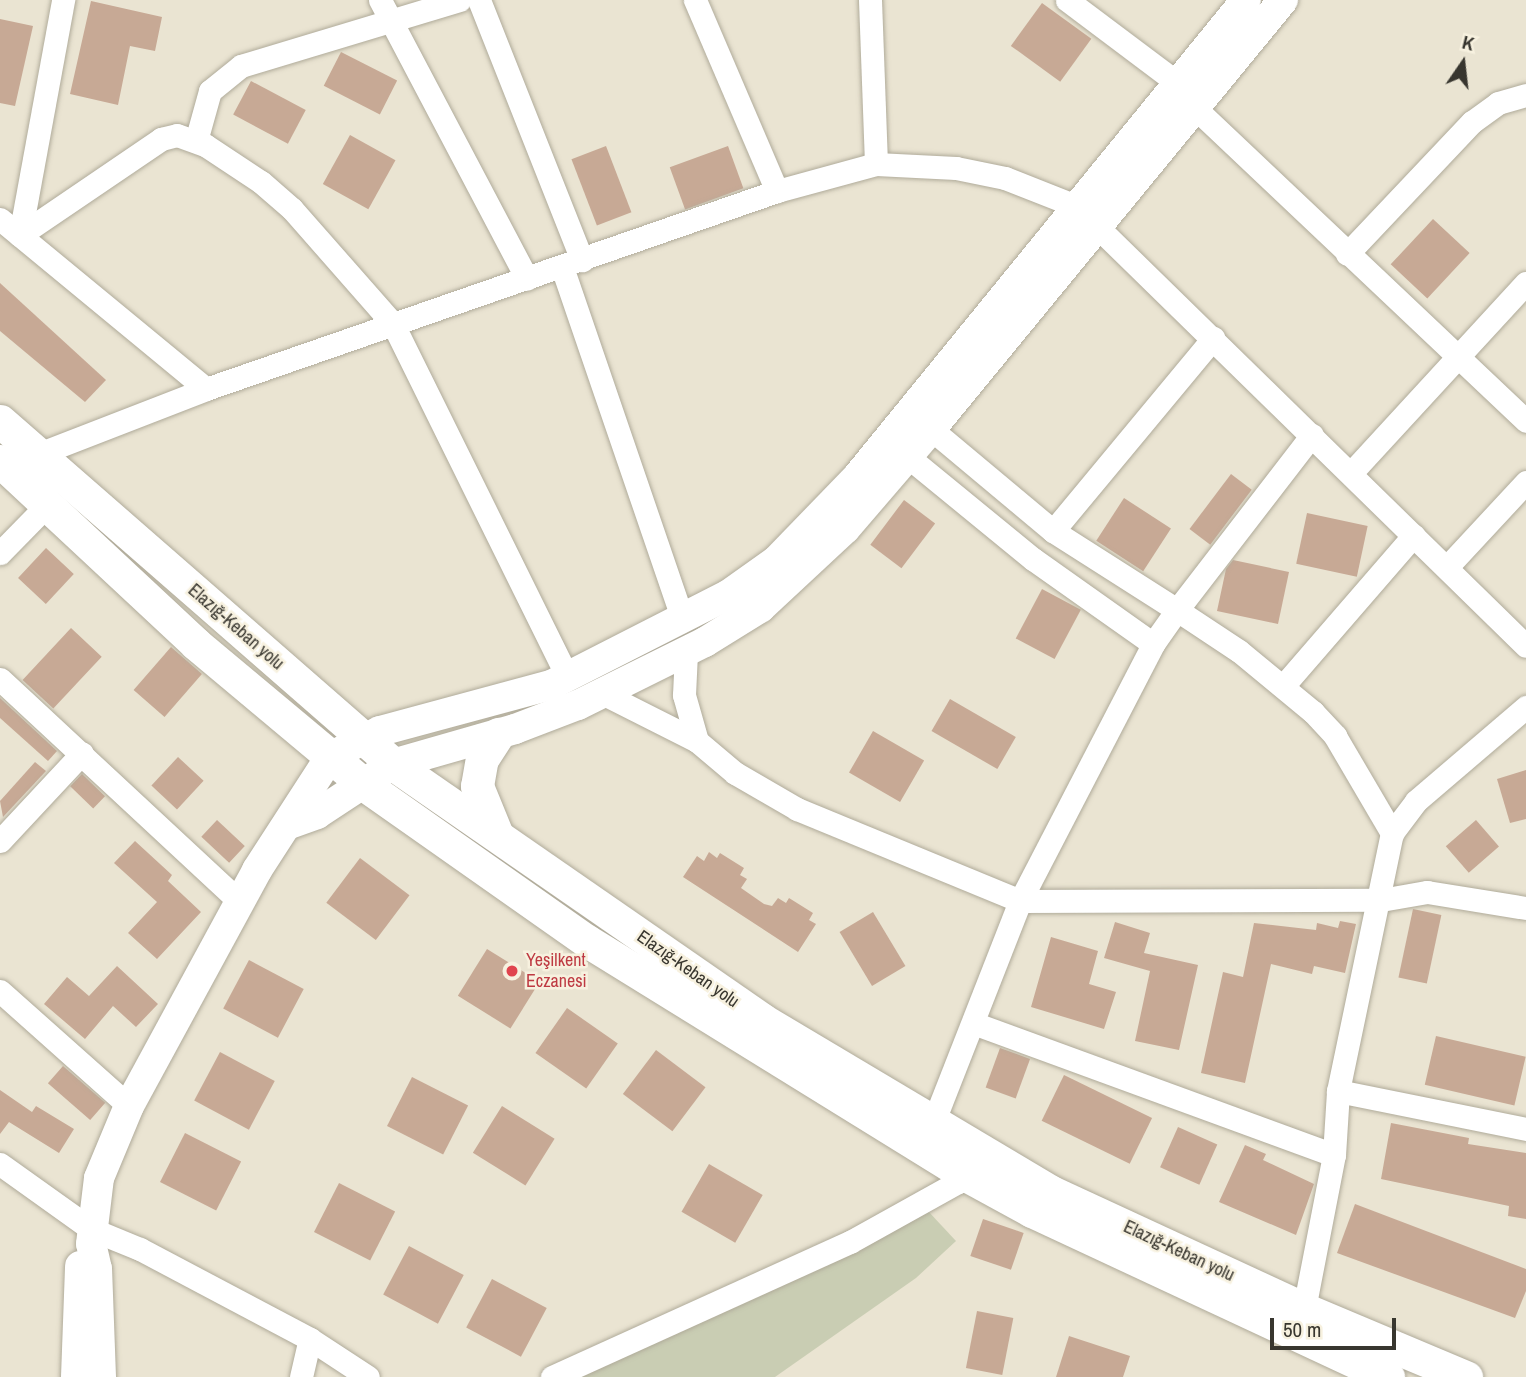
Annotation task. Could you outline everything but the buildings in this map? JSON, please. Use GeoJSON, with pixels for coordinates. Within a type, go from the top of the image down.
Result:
{"type":"FeatureCollection","features":[{"type":"Feature","properties":{"kind":"highway","name":"Elazığ-Keban yolu"},"geometry":{"type":"LineString","coordinates":[[0,421],[393,764],[761,1019],[1049,1191],[1304,1309],[1466,1377]]}},
{"type":"Feature","properties":{"kind":"highway","name":"Elazığ-Keban yolu"},"geometry":{"type":"LineString","coordinates":[[0,461],[196,644],[330,757],[362,783],[587,941],[964,1174],[1032,1211],[1388,1377]]}},
{"type":"Feature","properties":{"kind":"highway"},"geometry":{"type":"LineString","coordinates":[[498,734],[482,758],[477,786],[499,837]]}},
{"type":"Feature","properties":{"kind":"main road"},"geometry":{"type":"LineString","coordinates":[[76,1377],[78,1269],[91,1237],[99,1178],[129,1105],[240,902],[330,757],[380,731],[524,695],[568,678],[683,620],[754,580],[800,539],[858,476],[1186,96],[1283,0]]}},
{"type":"Feature","properties":{"kind":"main road"},"geometry":{"type":"LineString","coordinates":[[1186,96],[1245,1]]}},
{"type":"Feature","properties":{"kind":"main road"},"geometry":{"type":"LineString","coordinates":[[287,825],[317,814],[393,764],[498,734],[602,693],[685,652],[760,608],[845,529],[931,429],[1086,215]]}},
{"type":"Feature","properties":{"kind":"main road"},"geometry":{"type":"LineString","coordinates":[[91,1237],[97,1269],[101,1377]]}},
{"type":"Feature","properties":{"kind":"street"},"geometry":{"type":"LineString","coordinates":[[20,235],[63,0]]}},
{"type":"Feature","properties":{"kind":"street"},"geometry":{"type":"LineString","coordinates":[[196,141],[210,91],[225,76],[386,10],[459,0]]}},
{"type":"Feature","properties":{"kind":"street"},"geometry":{"type":"LineString","coordinates":[[479,0],[572,264],[683,620]]}},
{"type":"Feature","properties":{"kind":"street"},"geometry":{"type":"LineString","coordinates":[[695,0],[777,191]]}},
{"type":"Feature","properties":{"kind":"street"},"geometry":{"type":"LineString","coordinates":[[870,0],[876,164]]}},
{"type":"Feature","properties":{"kind":"street"},"geometry":{"type":"LineString","coordinates":[[1067,0],[1186,96],[1347,254],[1526,421]]}},
{"type":"Feature","properties":{"kind":"street"},"geometry":{"type":"LineString","coordinates":[[386,10],[527,279]]}},
{"type":"Feature","properties":{"kind":"street"},"geometry":{"type":"LineString","coordinates":[[1347,254],[1472,122],[1498,103],[1526,95]]}},
{"type":"Feature","properties":{"kind":"street"},"geometry":{"type":"LineString","coordinates":[[20,235],[161,139],[177,135],[221,154],[292,209],[393,324],[568,678]]}},
{"type":"Feature","properties":{"kind":"street"},"geometry":{"type":"LineString","coordinates":[[36,454],[206,389],[777,191],[876,164],[956,168],[1005,178],[1086,215],[1526,646]]}},
{"type":"Feature","properties":{"kind":"street"},"geometry":{"type":"LineString","coordinates":[[0,219],[206,389]]}},
{"type":"Feature","properties":{"kind":"street"},"geometry":{"type":"LineString","coordinates":[[1350,473],[1526,283]]}},
{"type":"Feature","properties":{"kind":"street"},"geometry":{"type":"LineString","coordinates":[[1053,531],[1213,338]]}},
{"type":"Feature","properties":{"kind":"street"},"geometry":{"type":"LineString","coordinates":[[931,429],[1053,531],[1177,610],[1284,685],[1335,737],[1392,833]]}},
{"type":"Feature","properties":{"kind":"street"},"geometry":{"type":"LineString","coordinates":[[933,1123],[1020,901],[1153,643],[1312,435]]}},
{"type":"Feature","properties":{"kind":"street"},"geometry":{"type":"LineString","coordinates":[[907,456],[1033,559],[1153,643]]}},
{"type":"Feature","properties":{"kind":"street"},"geometry":{"type":"LineString","coordinates":[[1447,567],[1525,484]]}},
{"type":"Feature","properties":{"kind":"street"},"geometry":{"type":"LineString","coordinates":[[0,553],[47,505]]}},
{"type":"Feature","properties":{"kind":"street"},"geometry":{"type":"LineString","coordinates":[[1284,685],[1414,535]]}},
{"type":"Feature","properties":{"kind":"street"},"geometry":{"type":"LineString","coordinates":[[685,652],[687,716],[697,741]]}},
{"type":"Feature","properties":{"kind":"street"},"geometry":{"type":"LineString","coordinates":[[0,678],[240,902]]}},
{"type":"Feature","properties":{"kind":"street"},"geometry":{"type":"LineString","coordinates":[[602,693],[697,741],[735,773],[797,809],[1020,901],[1381,901],[1427,892],[1526,908]]}},
{"type":"Feature","properties":{"kind":"street"},"geometry":{"type":"LineString","coordinates":[[1304,1309],[1334,1155],[1338,1091],[1381,901],[1392,833],[1416,801],[1526,707]]}},
{"type":"Feature","properties":{"kind":"street"},"geometry":{"type":"LineString","coordinates":[[0,841],[82,753]]}},
{"type":"Feature","properties":{"kind":"street"},"geometry":{"type":"LineString","coordinates":[[0,991],[129,1105]]}},
{"type":"Feature","properties":{"kind":"street"},"geometry":{"type":"LineString","coordinates":[[973,1023],[1334,1155]]}},
{"type":"Feature","properties":{"kind":"street"},"geometry":{"type":"LineString","coordinates":[[1338,1091],[1526,1129]]}},
{"type":"Feature","properties":{"kind":"street"},"geometry":{"type":"LineString","coordinates":[[0,1164],[91,1237],[140,1249],[310,1339],[368,1377]]}},
{"type":"Feature","properties":{"kind":"street"},"geometry":{"type":"LineString","coordinates":[[552,1377],[850,1242],[958,1182],[964,1174]]}},
{"type":"Feature","properties":{"kind":"street"},"geometry":{"type":"LineString","coordinates":[[301,1377],[310,1339]]}},
{"type":"Feature","properties":{"kind":"green space"},"geometry":{"type":"Polygon","coordinates":[[[928,1211],[956,1241],[916,1278],[775,1377],[581,1377],[928,1211]]]}},
{"type":"Feature","properties":{"kind":"place","name":"Yeşilkent Eczanesi"},"geometry":{"type":"Point","coordinates":[512,971]}}]}
